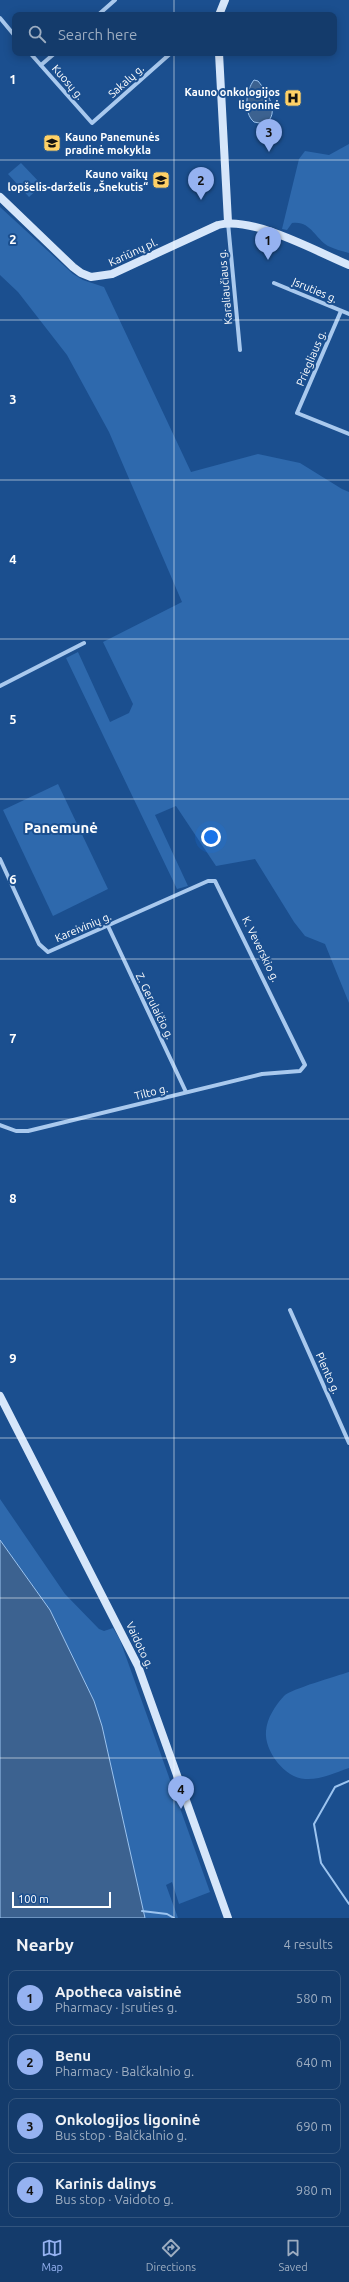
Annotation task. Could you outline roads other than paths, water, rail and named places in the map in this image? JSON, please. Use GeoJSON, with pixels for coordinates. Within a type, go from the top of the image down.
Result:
{"type":"FeatureCollection","features":[{"type":"Feature","properties":{"kind":"street"},"geometry":{"type":"LineString","coordinates":[[101,12],[115,0]]}},
{"type":"Feature","properties":{"kind":"street"},"geometry":{"type":"LineString","coordinates":[[220,12],[225,0]]}},
{"type":"Feature","properties":{"kind":"street"},"geometry":{"type":"LineString","coordinates":[[0,18],[12,32]]}},
{"type":"Feature","properties":{"kind":"street","name":"Kuosų g."},"geometry":{"type":"LineString","coordinates":[[33,56],[92,123]]}},
{"type":"Feature","properties":{"kind":"street"},"geometry":{"type":"LineString","coordinates":[[41,65],[52,56]]}},
{"type":"Feature","properties":{"kind":"street","name":"Sakalų g."},"geometry":{"type":"LineString","coordinates":[[92,123],[168,56]]}},
{"type":"Feature","properties":{"kind":"street"},"geometry":{"type":"LineString","coordinates":[[219,56],[228,222],[243,223],[262,229],[349,265]]}},
{"type":"Feature","properties":{"kind":"street","name":"Kariūnų pl."},"geometry":{"type":"LineString","coordinates":[[0,197],[74,267],[81,273],[91,277],[112,274],[218,224],[228,222]]}},
{"type":"Feature","properties":{"kind":"street","name":"Karaliaučiaus g."},"geometry":{"type":"LineString","coordinates":[[228,222],[240,350]]}},
{"type":"Feature","properties":{"kind":"street","name":"Įsruties g."},"geometry":{"type":"LineString","coordinates":[[274,283],[349,314]]}},
{"type":"Feature","properties":{"kind":"street","name":"Priegliaus g."},"geometry":{"type":"LineString","coordinates":[[341,311],[297,413],[349,434]]}},
{"type":"Feature","properties":{"kind":"street"},"geometry":{"type":"LineString","coordinates":[[0,686],[84,643]]}},
{"type":"Feature","properties":{"kind":"street","name":"Kareivinių g."},"geometry":{"type":"LineString","coordinates":[[0,859],[39,944],[48,952],[176,895]]}},
{"type":"Feature","properties":{"kind":"street","name":"K. Veverskio g."},"geometry":{"type":"LineString","coordinates":[[176,895],[208,881],[215,881],[219,885],[305,1065]]}},
{"type":"Feature","properties":{"kind":"street","name":"Z. Gerulaičio g."},"geometry":{"type":"LineString","coordinates":[[108,926],[186,1092]]}},
{"type":"Feature","properties":{"kind":"street","name":"Tilto g."},"geometry":{"type":"LineString","coordinates":[[0,1125],[16,1131],[28,1131],[262,1074],[300,1071],[305,1065]]}},
{"type":"Feature","properties":{"kind":"street","name":"Plento g."},"geometry":{"type":"LineString","coordinates":[[290,1310],[349,1443]]}},
{"type":"Feature","properties":{"kind":"street","name":"Vaidoto g."},"geometry":{"type":"LineString","coordinates":[[0,1396],[138,1666],[228,1918]]}},
{"type":"Feature","properties":{"kind":"waterway"},"geometry":{"type":"LineString","coordinates":[[349,1781],[335,1787],[314,1824],[321,1863],[349,1904]]}},
{"type":"Feature","properties":{"kind":"waterway"},"geometry":{"type":"LineString","coordinates":[[142,1911],[167,1914],[174,1918]]}},
{"type":"Feature","properties":{"kind":"place","name":"Kauno onkologijos ligoninė"},"geometry":{"type":"Point","coordinates":[293,98]}},
{"type":"Feature","properties":{"kind":"place","name":"Kauno Panemunės pradinė mokykla"},"geometry":{"type":"Point","coordinates":[52,143]}},
{"type":"Feature","properties":{"kind":"place","name":"Onkologijos ligoninė"},"geometry":{"type":"Point","coordinates":[269,152]}},
{"type":"Feature","properties":{"kind":"place","name":"Kauno vaikų lopšelis-darželis „Šnekutis“"},"geometry":{"type":"Point","coordinates":[161,180]}},
{"type":"Feature","properties":{"kind":"place","name":"Benu"},"geometry":{"type":"Point","coordinates":[201,200]}},
{"type":"Feature","properties":{"kind":"place","name":"Apotheca vaistinė"},"geometry":{"type":"Point","coordinates":[268,260]}},
{"type":"Feature","properties":{"kind":"place","name":"Karinis dalinys"},"geometry":{"type":"Point","coordinates":[181,1809]}},
{"type":"Feature","properties":{"kind":"district","name":"Panemunė"},"geometry":{"type":"Point","coordinates":[61,828]}}]}
